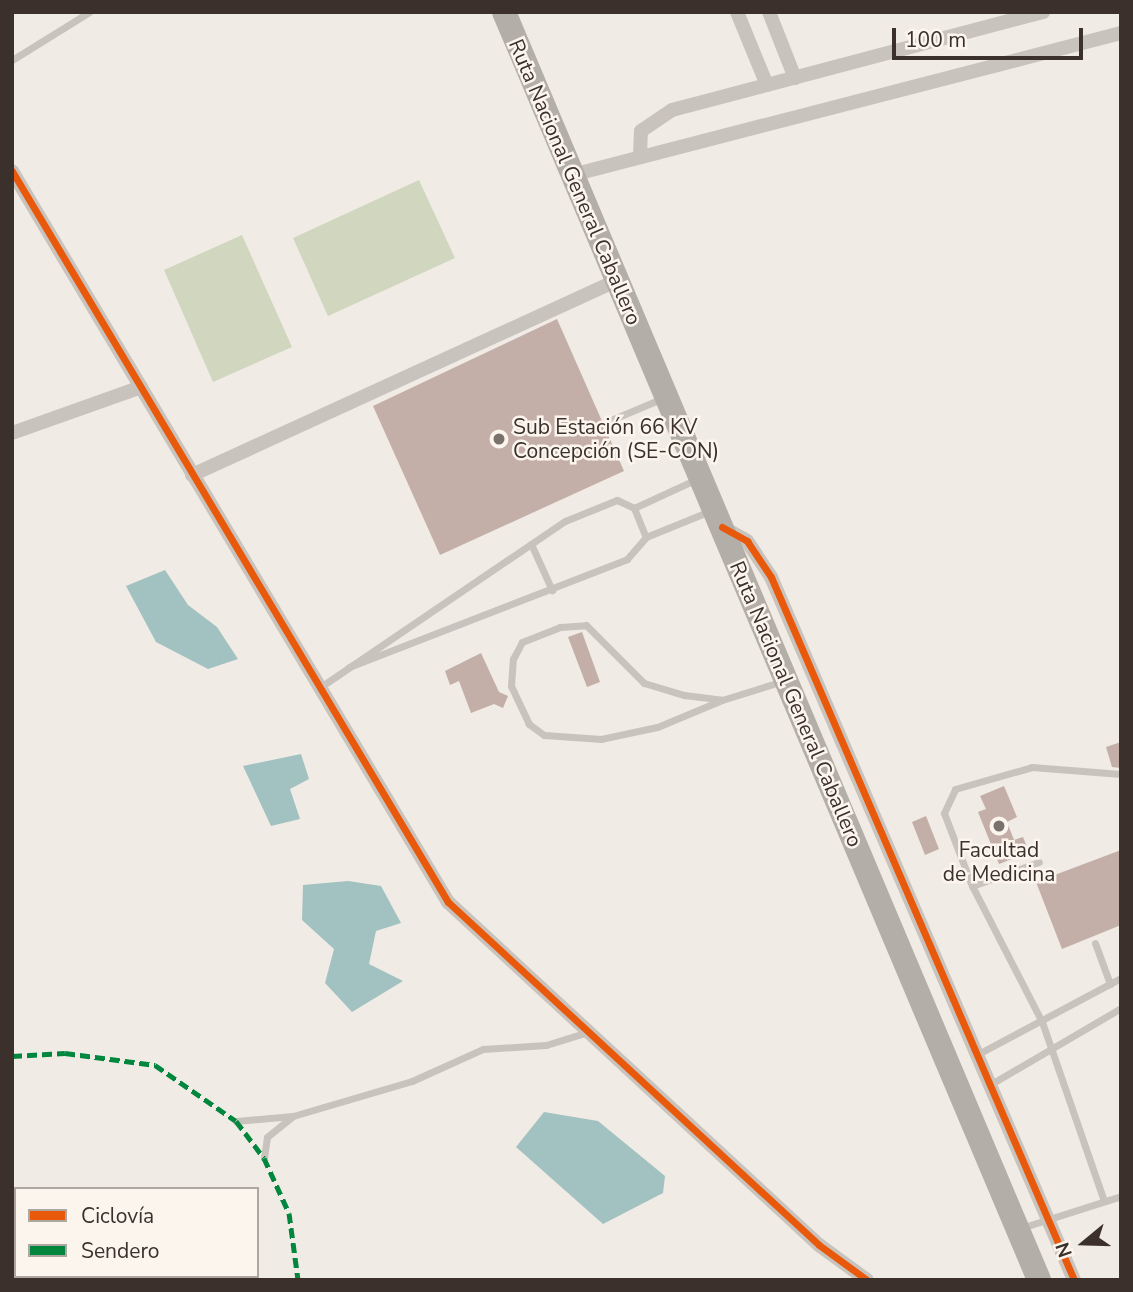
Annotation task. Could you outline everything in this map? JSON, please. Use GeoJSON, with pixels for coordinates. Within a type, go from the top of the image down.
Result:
{"type":"FeatureCollection","features":[{"type":"Feature","properties":{"kind":"highway","name":"Ruta Nacional General Caballero"},"geometry":{"type":"LineString","coordinates":[[504,12],[1039,1280]]}},
{"type":"Feature","properties":{"kind":"street"},"geometry":{"type":"LineString","coordinates":[[737,12],[767,85]]}},
{"type":"Feature","properties":{"kind":"street"},"geometry":{"type":"LineString","coordinates":[[769,12],[795,78]]}},
{"type":"Feature","properties":{"kind":"street"},"geometry":{"type":"LineString","coordinates":[[640,157],[641,131],[650,120],[767,85],[1043,12]]}},
{"type":"Feature","properties":{"kind":"street"},"geometry":{"type":"LineString","coordinates":[[572,175],[1121,33]]}},
{"type":"Feature","properties":{"kind":"street"},"geometry":{"type":"LineString","coordinates":[[12,171],[18,192],[141,387],[448,902],[585,1033],[818,1245],[867,1280]]}},
{"type":"Feature","properties":{"kind":"street"},"geometry":{"type":"LineString","coordinates":[[192,475],[617,280]]}},
{"type":"Feature","properties":{"kind":"street"},"geometry":{"type":"LineString","coordinates":[[12,433],[141,387]]}},
{"type":"Feature","properties":{"kind":"street"},"geometry":{"type":"LineString","coordinates":[[718,518],[747,541],[771,577],[1074,1280]]}},
{"type":"Feature","properties":{"kind":"lane"},"geometry":{"type":"LineString","coordinates":[[12,60],[89,12]]}},
{"type":"Feature","properties":{"kind":"lane"},"geometry":{"type":"LineString","coordinates":[[611,420],[667,396]]}},
{"type":"Feature","properties":{"kind":"lane"},"geometry":{"type":"LineString","coordinates":[[634,508],[701,477]]}},
{"type":"Feature","properties":{"kind":"lane"},"geometry":{"type":"LineString","coordinates":[[319,688],[565,521],[617,500],[634,508],[646,537]]}},
{"type":"Feature","properties":{"kind":"lane"},"geometry":{"type":"LineString","coordinates":[[342,670],[479,611],[552,590],[627,559],[646,537],[718,518]]}},
{"type":"Feature","properties":{"kind":"lane"},"geometry":{"type":"LineString","coordinates":[[530,544],[552,590]]}},
{"type":"Feature","properties":{"kind":"lane"},"geometry":{"type":"LineString","coordinates":[[722,700],[644,683],[586,625],[559,627],[522,642],[513,659],[511,687],[529,724],[544,735],[601,740],[657,727],[722,700],[787,680]]}},
{"type":"Feature","properties":{"kind":"lane"},"geometry":{"type":"LineString","coordinates":[[1104,1201],[1042,1022],[972,886],[944,813],[955,789],[1032,767],[1121,774]]}},
{"type":"Feature","properties":{"kind":"lane"},"geometry":{"type":"LineString","coordinates":[[972,886],[1039,862]]}},
{"type":"Feature","properties":{"kind":"lane"},"geometry":{"type":"LineString","coordinates":[[1096,943],[1110,984]]}},
{"type":"Feature","properties":{"kind":"lane"},"geometry":{"type":"LineString","coordinates":[[978,1054],[1121,978]]}},
{"type":"Feature","properties":{"kind":"lane"},"geometry":{"type":"LineString","coordinates":[[991,1084],[1121,1008]]}},
{"type":"Feature","properties":{"kind":"lane"},"geometry":{"type":"LineString","coordinates":[[236,1121],[293,1116],[412,1081],[483,1049],[546,1045],[585,1033]]}},
{"type":"Feature","properties":{"kind":"lane"},"geometry":{"type":"LineString","coordinates":[[264,1158],[267,1137],[293,1116]]}},
{"type":"Feature","properties":{"kind":"lane"},"geometry":{"type":"LineString","coordinates":[[1017,1230],[1121,1196]]}},
{"type":"Feature","properties":{"kind":"green space"},"geometry":{"type":"Polygon","coordinates":[[[419,180],[455,258],[328,316],[293,238],[419,180]]]}},
{"type":"Feature","properties":{"kind":"green space"},"geometry":{"type":"Polygon","coordinates":[[[242,235],[292,347],[213,382],[164,270],[242,235]]]}},
{"type":"Feature","properties":{"kind":"water"},"geometry":{"type":"Polygon","coordinates":[[[165,570],[188,605],[217,627],[238,659],[208,669],[156,642],[126,586],[165,570]]]}},
{"type":"Feature","properties":{"kind":"water"},"geometry":{"type":"Polygon","coordinates":[[[301,754],[309,779],[290,789],[300,819],[271,826],[243,766],[301,754]]]}},
{"type":"Feature","properties":{"kind":"water"},"geometry":{"type":"Polygon","coordinates":[[[348,881],[381,886],[401,923],[376,931],[369,964],[403,981],[352,1012],[325,983],[334,949],[302,920],[303,885],[348,881]]]}},
{"type":"Feature","properties":{"kind":"water"},"geometry":{"type":"Polygon","coordinates":[[[544,1112],[598,1121],[665,1176],[663,1193],[603,1224],[516,1147],[544,1112]]]}},
{"type":"Feature","properties":{"kind":"building","name":"Sub Estación 66 KV Concepción (SE-CON)"},"geometry":{"type":"Polygon","coordinates":[[[557,319],[624,471],[440,555],[373,406],[557,319]]]}},
{"type":"Feature","properties":{"kind":"building"},"geometry":{"type":"Polygon","coordinates":[[[582,632],[600,682],[587,687],[568,637],[582,632]]]}},
{"type":"Feature","properties":{"kind":"building"},"geometry":{"type":"Polygon","coordinates":[[[481,653],[499,692],[508,696],[503,708],[494,704],[471,713],[459,681],[450,685],[445,671],[481,653]]]}},
{"type":"Feature","properties":{"kind":"building"},"geometry":{"type":"Polygon","coordinates":[[[1121,742],[1121,768],[1112,767],[1106,747],[1121,742]]]}},
{"type":"Feature","properties":{"kind":"building"},"geometry":{"type":"Polygon","coordinates":[[[1004,786],[1017,817],[1007,822],[1014,840],[1023,837],[1029,852],[999,864],[978,812],[986,809],[980,796],[1004,786]]]}},
{"type":"Feature","properties":{"kind":"building"},"geometry":{"type":"Polygon","coordinates":[[[926,816],[939,849],[925,855],[912,822],[926,816]]]}},
{"type":"Feature","properties":{"kind":"building"},"geometry":{"type":"Polygon","coordinates":[[[1121,850],[1121,925],[1062,949],[1036,882],[1121,850]]]}},
{"type":"Feature","properties":{"kind":"marked path"},"geometry":{"type":"LineString","coordinates":[[12,1056],[65,1053],[155,1065],[236,1121],[264,1158],[289,1213],[298,1280]]}},
{"type":"Feature","properties":{"kind":"cycle path"},"geometry":{"type":"LineString","coordinates":[[12,171],[448,902],[819,1245],[867,1280]]}},
{"type":"Feature","properties":{"kind":"cycle path"},"geometry":{"type":"LineString","coordinates":[[722,527],[747,541],[771,577],[1074,1280]]}},
{"type":"Feature","properties":{"kind":"place","name":"Sub Estación 66 KV Concepción (SE-CON)"},"geometry":{"type":"Point","coordinates":[499,439]}},
{"type":"Feature","properties":{"kind":"place","name":"Facultad de Medicina"},"geometry":{"type":"Point","coordinates":[999,826]}}]}
